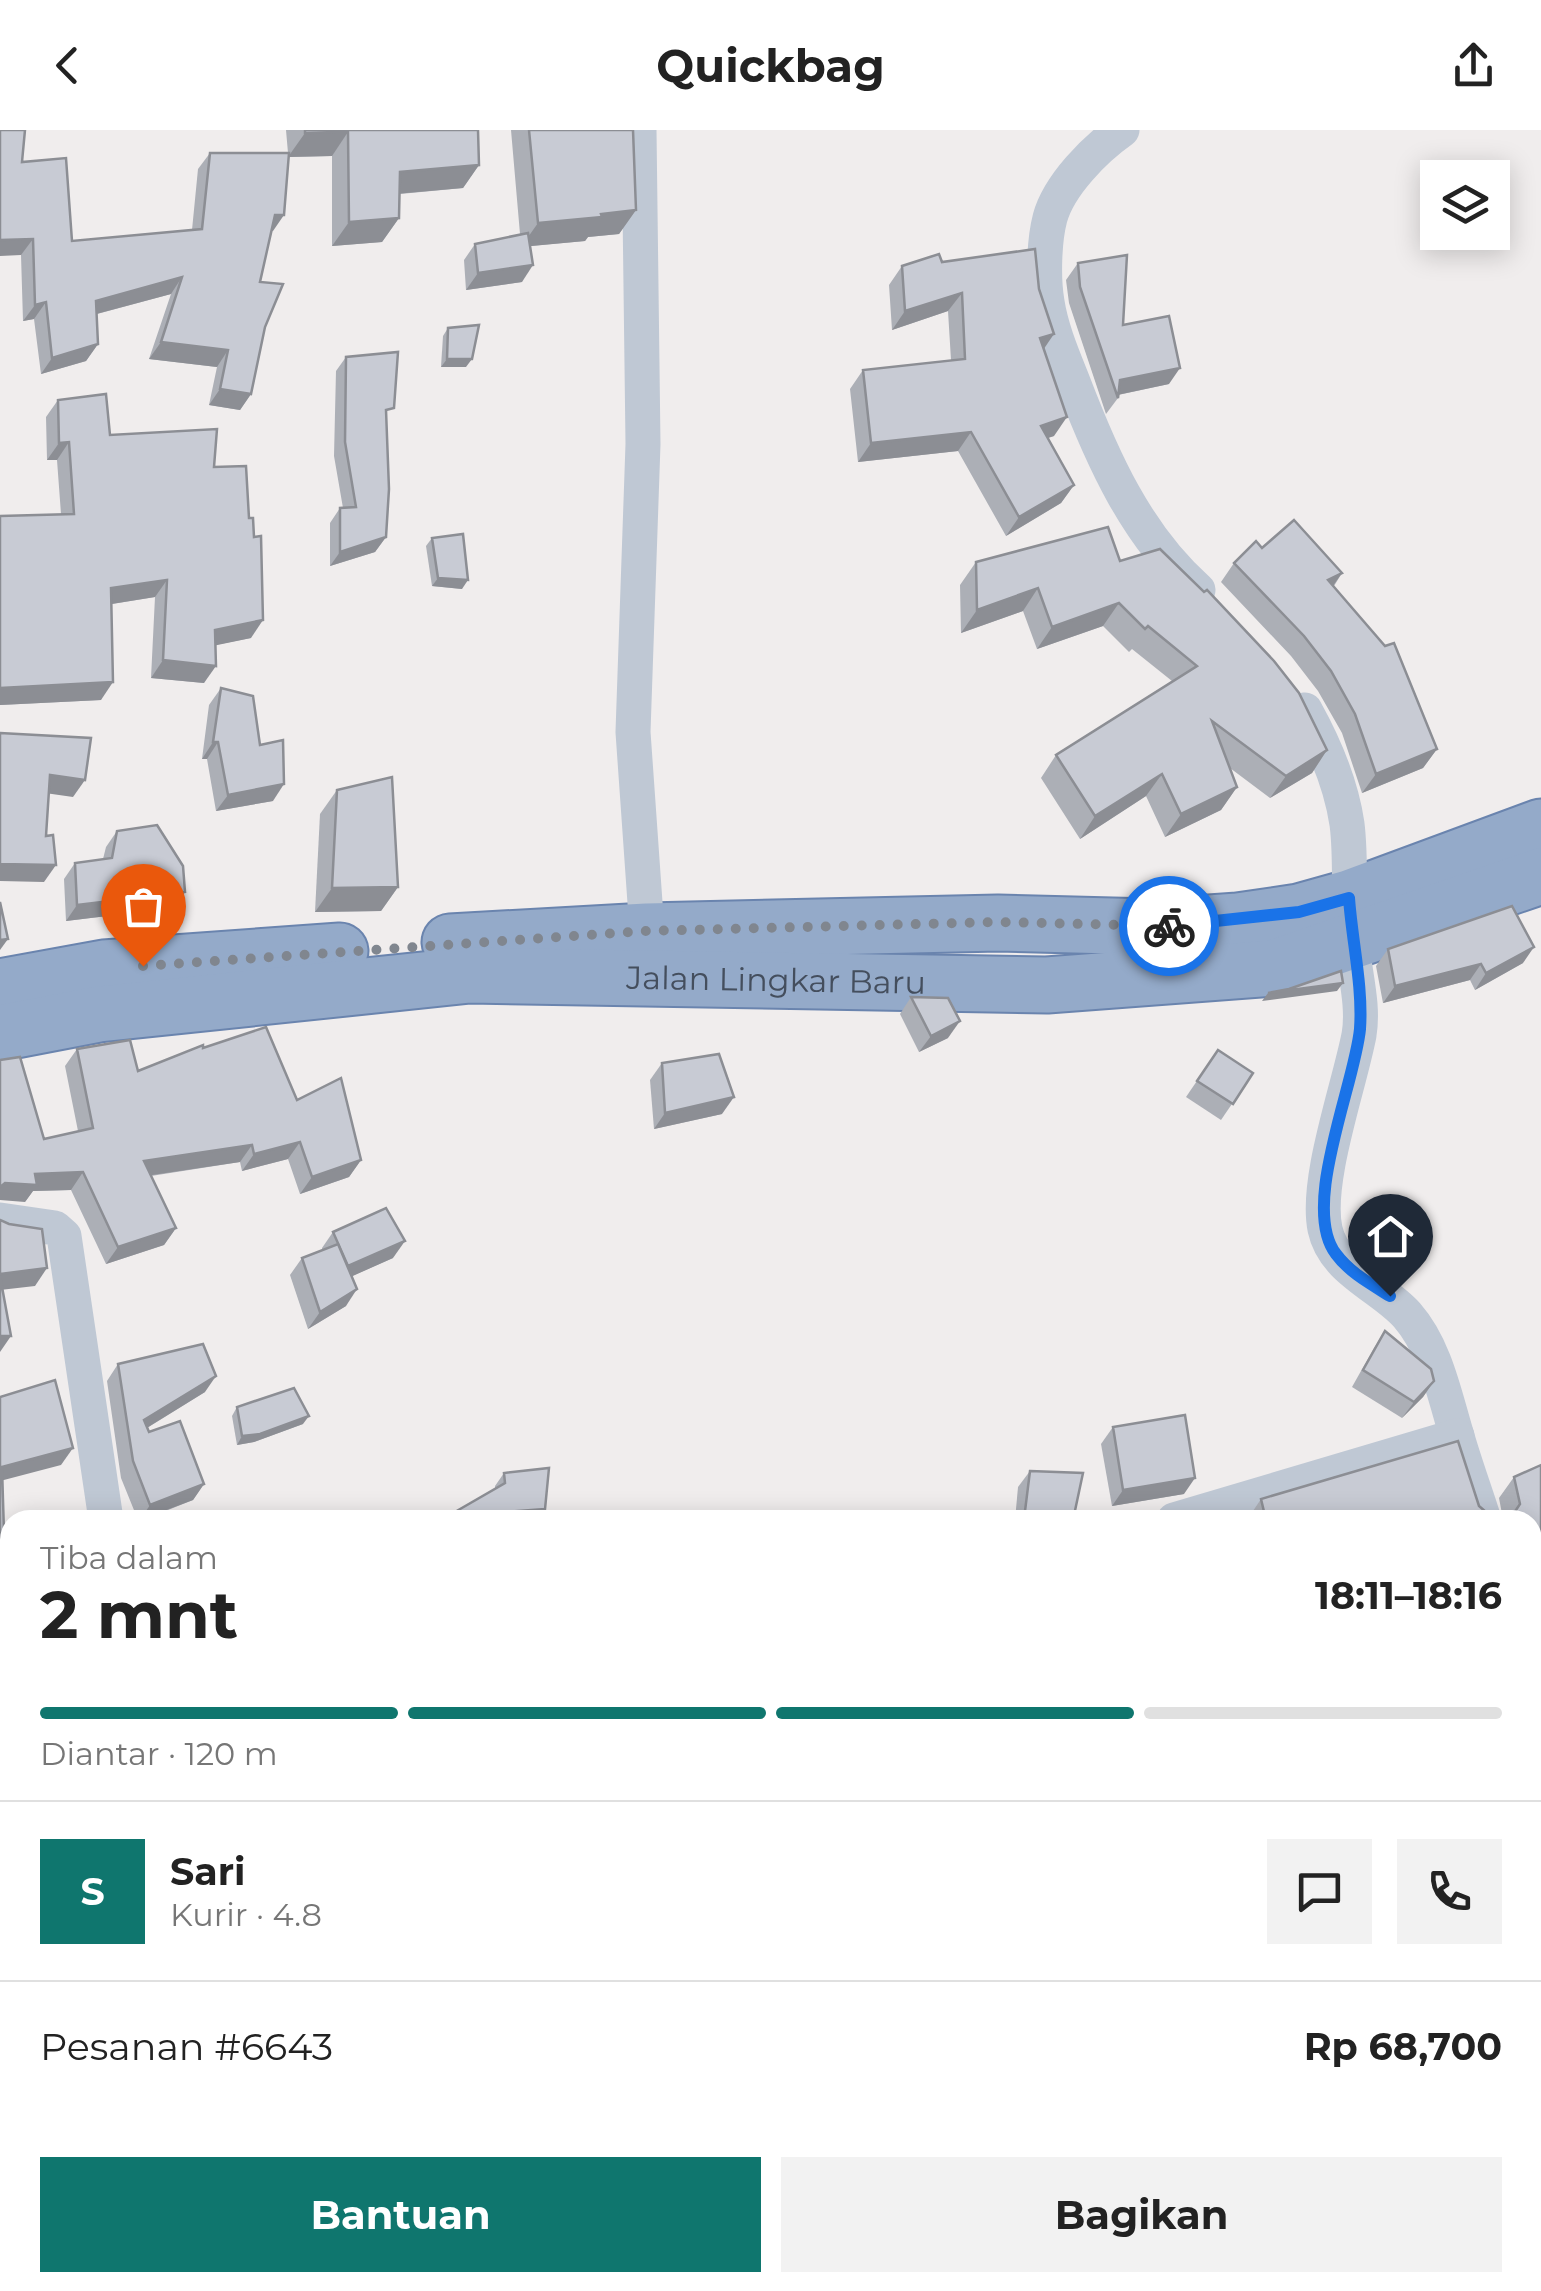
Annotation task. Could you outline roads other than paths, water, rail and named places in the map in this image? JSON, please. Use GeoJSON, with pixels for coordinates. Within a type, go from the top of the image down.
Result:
{"type":"FeatureCollection","features":[{"type":"Feature","properties":{"kind":"highway","name":"Jalan Lingkar Baru"},"geometry":{"type":"LineString","coordinates":[[0,1033],[100,1014],[470,976],[1047,984],[1273,968],[1350,921],[1541,827]]}},
{"type":"Feature","properties":{"kind":"highway","name":"Jalan Lingkar Baru"},"geometry":{"type":"LineString","coordinates":[[0,987],[104,968],[647,931],[998,922],[1152,927],[1299,912],[1350,921],[1541,876]]}},
{"type":"Feature","properties":{"kind":"street"},"geometry":{"type":"LineString","coordinates":[[638,130],[643,444],[634,732],[647,931]]}},
{"type":"Feature","properties":{"kind":"street"},"geometry":{"type":"LineString","coordinates":[[1122,130],[1066,187],[1050,216],[1046,301],[1089,425],[1132,510],[1182,576],[1227,615]]}},
{"type":"Feature","properties":{"kind":"street"},"geometry":{"type":"LineString","coordinates":[[1284,679],[1296,692],[1321,738],[1338,781],[1347,826],[1350,921],[1360,999],[1360,1031],[1324,1203],[1325,1230],[1334,1253],[1358,1276],[1390,1296],[1412,1321],[1437,1368],[1481,1510]]}},
{"type":"Feature","properties":{"kind":"street"},"geometry":{"type":"LineString","coordinates":[[0,1220],[55,1228],[64,1236],[105,1510]]}},
{"type":"Feature","properties":{"kind":"street"},"geometry":{"type":"LineString","coordinates":[[1208,1510],[1456,1436]]}}]}
